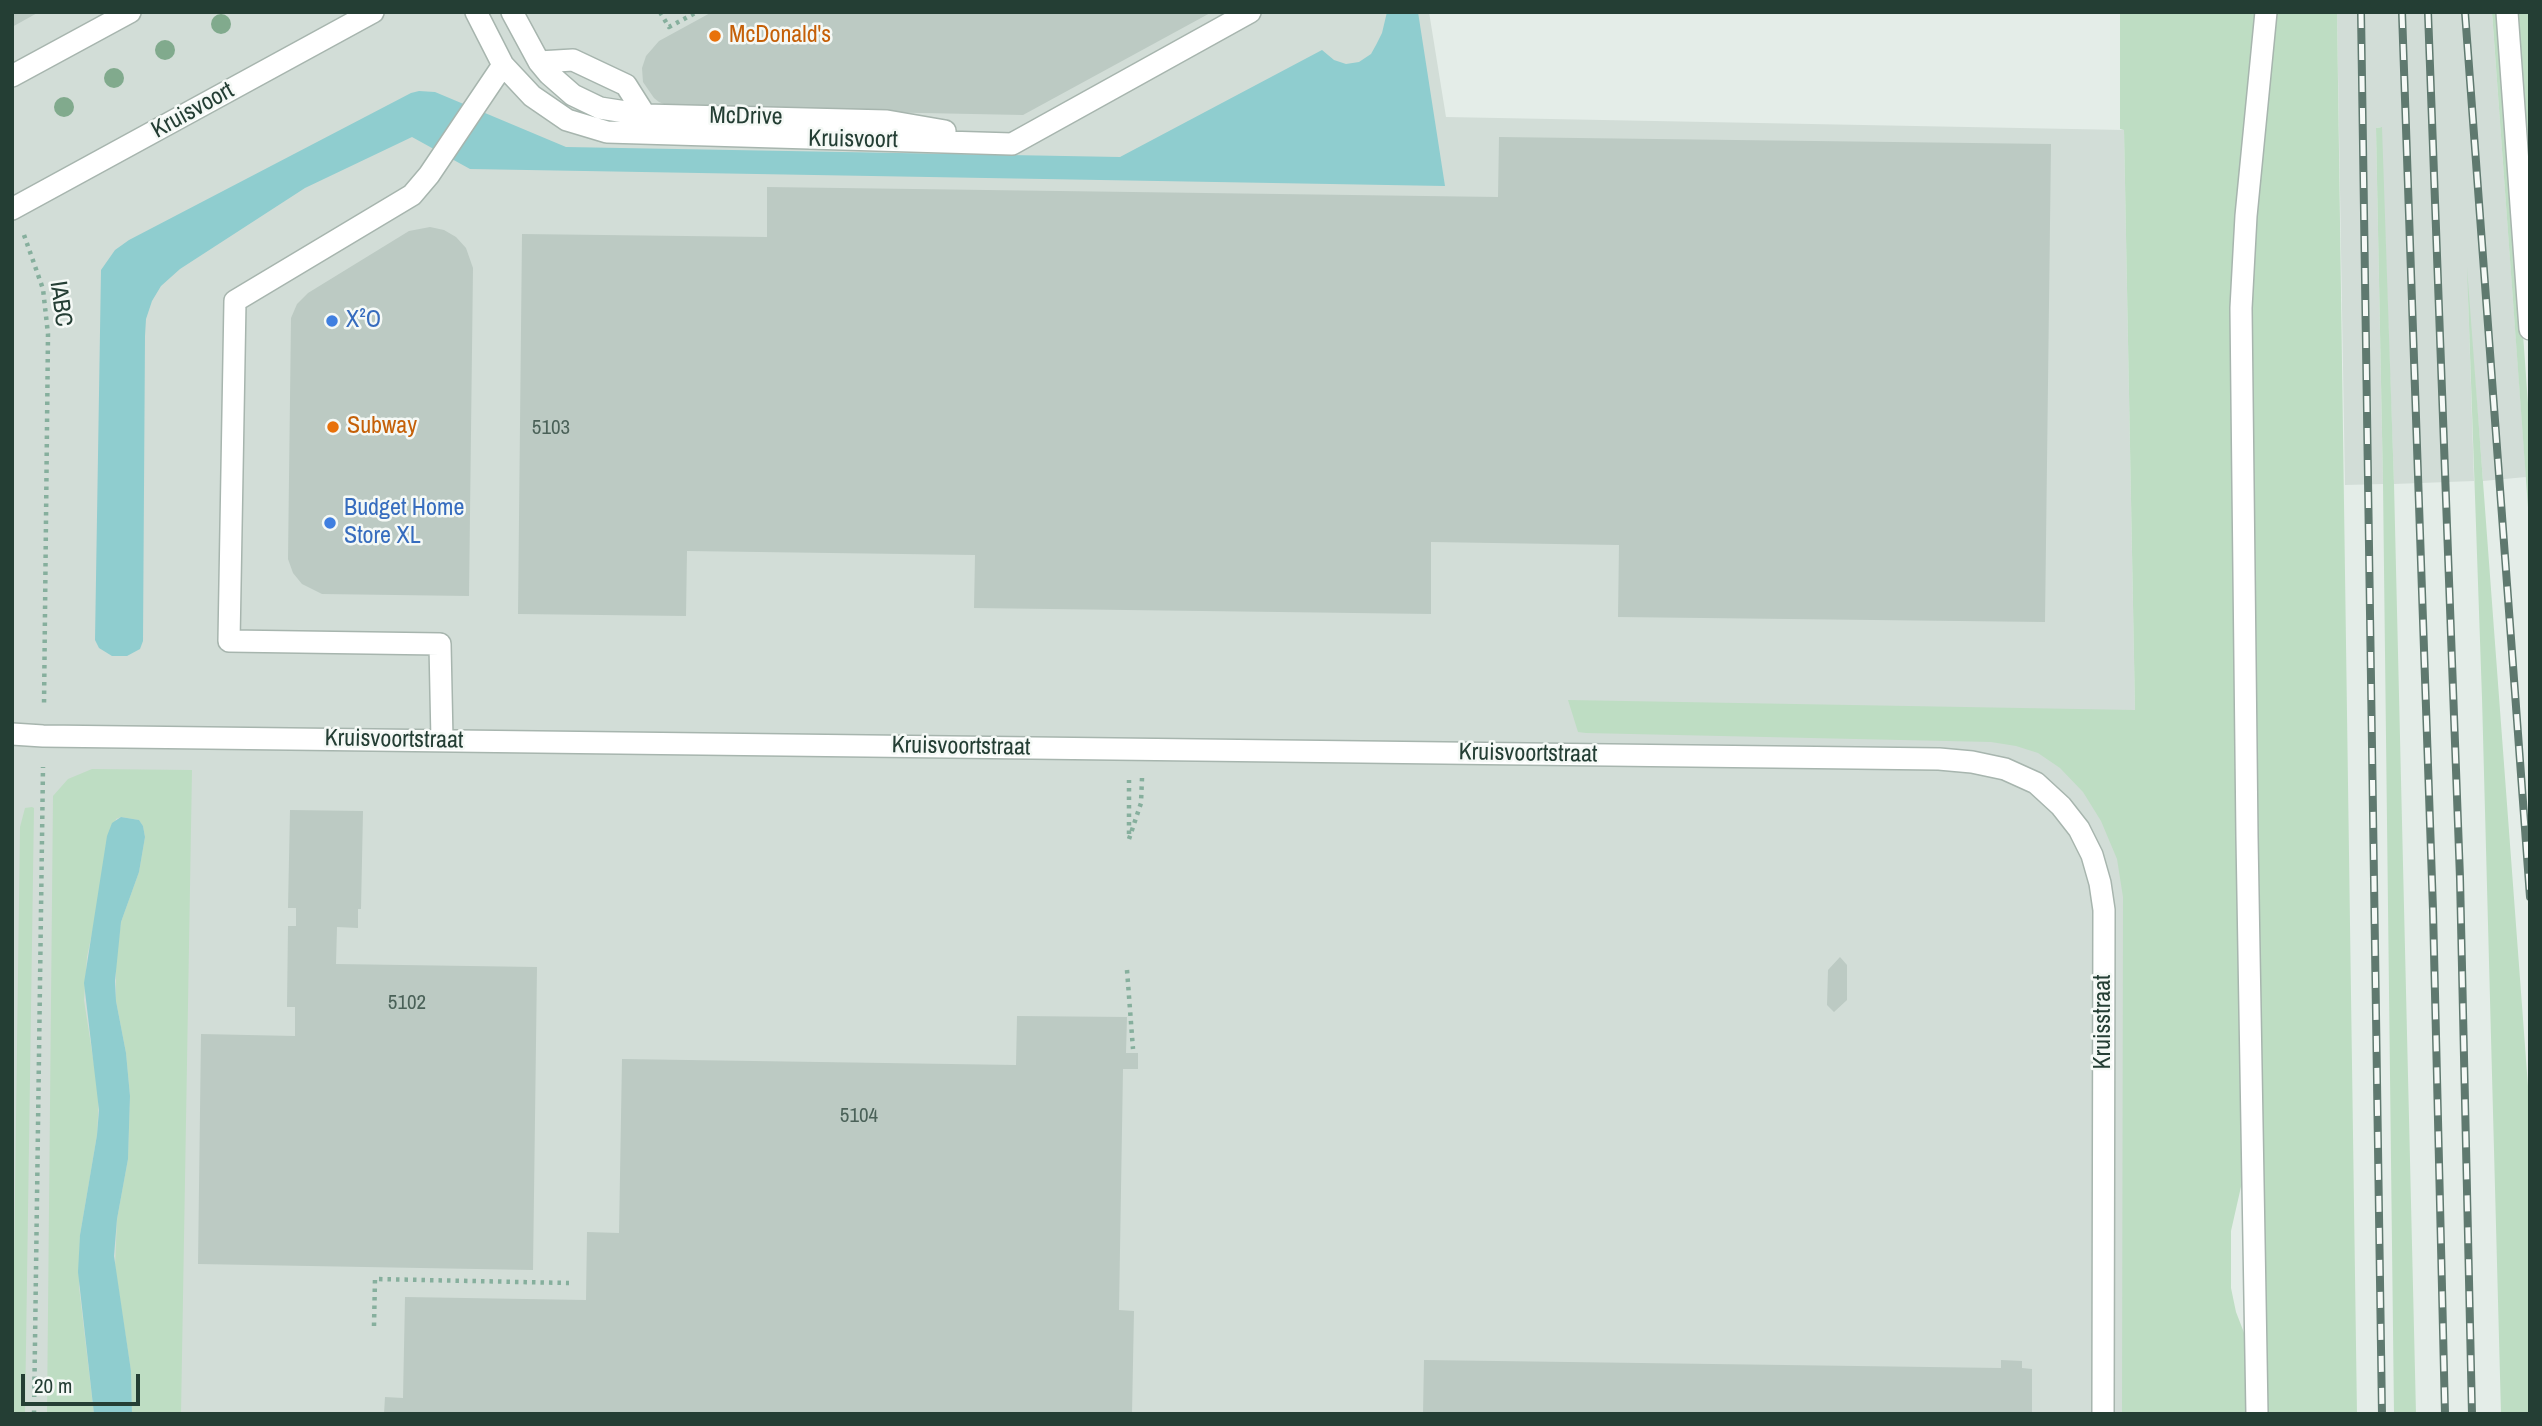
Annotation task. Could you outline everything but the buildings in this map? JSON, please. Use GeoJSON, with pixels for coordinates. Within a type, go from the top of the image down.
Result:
{"type":"FeatureCollection","features":[{"type":"Feature","properties":{"kind":"street"},"geometry":{"type":"LineString","coordinates":[[12,76],[130,12]]}},
{"type":"Feature","properties":{"kind":"street","name":"Kruisvoort"},"geometry":{"type":"LineString","coordinates":[[12,209],[373,12]]}},
{"type":"Feature","properties":{"kind":"street","name":"Kruisvoort"},"geometry":{"type":"LineString","coordinates":[[476,12],[503,65],[532,96],[567,120],[607,132],[1012,144]]}},
{"type":"Feature","properties":{"kind":"street","name":"McDrive"},"geometry":{"type":"LineString","coordinates":[[512,12],[539,62],[560,85],[586,102],[615,112],[887,121],[1012,144]]}},
{"type":"Feature","properties":{"kind":"street"},"geometry":{"type":"LineString","coordinates":[[1012,144],[1251,12]]}},
{"type":"Feature","properties":{"kind":"street"},"geometry":{"type":"LineString","coordinates":[[2257,1414],[2241,334],[2246,216],[2266,12]]}},
{"type":"Feature","properties":{"kind":"street"},"geometry":{"type":"LineString","coordinates":[[2507,12],[2530,329]]}},
{"type":"Feature","properties":{"kind":"street"},"geometry":{"type":"LineString","coordinates":[[539,62],[573,60],[626,85],[645,115]]}},
{"type":"Feature","properties":{"kind":"street"},"geometry":{"type":"LineString","coordinates":[[442,740],[440,644],[229,641],[235,302],[412,195],[429,175],[503,65]]}},
{"type":"Feature","properties":{"kind":"street","name":"Kruisvoortstraat"},"geometry":{"type":"LineString","coordinates":[[12,734],[1909,759]]}},
{"type":"Feature","properties":{"kind":"street","name":"Kruisstraat"},"geometry":{"type":"LineString","coordinates":[[1909,759],[1972,762],[2005,769],[2035,783],[2061,806],[2078,828],[2092,855],[2104,910],[2103,1414]]}},
{"type":"Feature","properties":{"kind":"path"},"geometry":{"type":"LineString","coordinates":[[660,12],[669,27],[697,12]]}},
{"type":"Feature","properties":{"kind":"path","name":"IABC"},"geometry":{"type":"LineString","coordinates":[[22,232],[41,282],[48,334],[34,1414]]}},
{"type":"Feature","properties":{"kind":"path"},"geometry":{"type":"LineString","coordinates":[[1136,749],[1141,803],[1129,839],[1136,749]]}},
{"type":"Feature","properties":{"kind":"path"},"geometry":{"type":"LineString","coordinates":[[1127,970],[1133,1049]]}},
{"type":"Feature","properties":{"kind":"path"},"geometry":{"type":"LineString","coordinates":[[374,1326],[374,1279],[569,1283]]}},
{"type":"Feature","properties":{"kind":"shaded area"},"geometry":{"type":"Polygon","coordinates":[[[12,12],[1429,12],[1446,117],[2124,130],[2135,710],[2139,1414],[12,1414],[12,12]]]}},
{"type":"Feature","properties":{"kind":"shaded area"},"geometry":{"type":"Polygon","coordinates":[[[2337,12],[2492,12],[2526,477],[2483,481],[2468,293],[2474,481],[2394,484],[2381,127],[2376,128],[2383,484],[2345,485],[2337,12]]]}},
{"type":"Feature","properties":{"kind":"green space"},"geometry":{"type":"Polygon","coordinates":[[[2120,12],[2257,12],[2240,220],[2245,1169],[2231,1231],[2231,1288],[2236,1312],[2248,1343],[2249,1414],[2122,1414],[2123,897],[2117,859],[2101,821],[2083,792],[2060,768],[2038,753],[2016,746],[1991,742],[1586,733],[1578,732],[1568,700],[2135,710],[2124,130],[2120,129],[2120,12]]]}},
{"type":"Feature","properties":{"kind":"green space"},"geometry":{"type":"Polygon","coordinates":[[[2273,12],[2337,12],[2357,1414],[2265,1414],[2249,364],[2258,164],[2273,12]]]}},
{"type":"Feature","properties":{"kind":"green space"},"geometry":{"type":"Polygon","coordinates":[[[2492,12],[2500,12],[2530,432],[2530,535],[2492,12]]]}},
{"type":"Feature","properties":{"kind":"green space"},"geometry":{"type":"Polygon","coordinates":[[[2516,12],[2530,12],[2530,197],[2516,12]]]}},
{"type":"Feature","properties":{"kind":"green space"},"geometry":{"type":"Polygon","coordinates":[[[2382,127],[2394,484],[2416,1414],[2394,1414],[2376,128],[2382,127]]]}},
{"type":"Feature","properties":{"kind":"green space"},"geometry":{"type":"Polygon","coordinates":[[[2467,267],[2530,1113],[2530,1414],[2501,1414],[2482,698],[2467,267]]]}},
{"type":"Feature","properties":{"kind":"green space"},"geometry":{"type":"Polygon","coordinates":[[[92,769],[192,770],[181,1414],[132,1414],[131,1371],[115,1267],[117,1219],[128,1159],[130,1096],[126,1053],[116,1001],[116,961],[121,922],[139,872],[145,837],[139,820],[121,817],[116,819],[87,957],[84,1000],[99,1097],[97,1135],[80,1235],[79,1287],[94,1414],[47,1414],[53,796],[68,779],[92,769]]]}},
{"type":"Feature","properties":{"kind":"green space"},"geometry":{"type":"Polygon","coordinates":[[[32,807],[25,1414],[12,1414],[20,827],[25,808],[32,807]]]}},
{"type":"Feature","properties":{"kind":"water"},"geometry":{"type":"Polygon","coordinates":[[[1387,12],[1418,12],[1445,186],[470,169],[412,137],[305,188],[180,269],[161,286],[152,301],[146,319],[145,336],[143,641],[140,649],[127,656],[112,656],[99,648],[95,640],[101,270],[115,250],[129,240],[411,93],[435,92],[566,147],[1120,157],[1322,50],[1334,60],[1346,64],[1359,62],[1371,54],[1382,33],[1387,12]]]}},
{"type":"Feature","properties":{"kind":"water"},"geometry":{"type":"Polygon","coordinates":[[[121,817],[139,820],[145,837],[139,872],[121,922],[115,981],[130,1096],[128,1159],[117,1219],[114,1256],[131,1371],[132,1414],[94,1414],[78,1272],[80,1235],[99,1110],[84,983],[107,836],[112,823],[121,817]]]}},
{"type":"Feature","properties":{"kind":"railway"},"geometry":{"type":"LineString","coordinates":[[2361,12],[2382,1414]]}},
{"type":"Feature","properties":{"kind":"railway"},"geometry":{"type":"LineString","coordinates":[[2402,12],[2433,910],[2445,1414]]}},
{"type":"Feature","properties":{"kind":"railway"},"geometry":{"type":"LineString","coordinates":[[2428,12],[2460,878],[2472,1414]]}},
{"type":"Feature","properties":{"kind":"railway"},"geometry":{"type":"LineString","coordinates":[[2465,12],[2530,897]]}},
{"type":"Feature","properties":{"kind":"place","name":"McDonald's"},"geometry":{"type":"Point","coordinates":[715,36]}},
{"type":"Feature","properties":{"kind":"place","name":"X²O"},"geometry":{"type":"Point","coordinates":[332,321]}},
{"type":"Feature","properties":{"kind":"place","name":"Subway"},"geometry":{"type":"Point","coordinates":[333,427]}},
{"type":"Feature","properties":{"kind":"place","name":"Budget Home Store XL"},"geometry":{"type":"Point","coordinates":[330,523]}}]}
